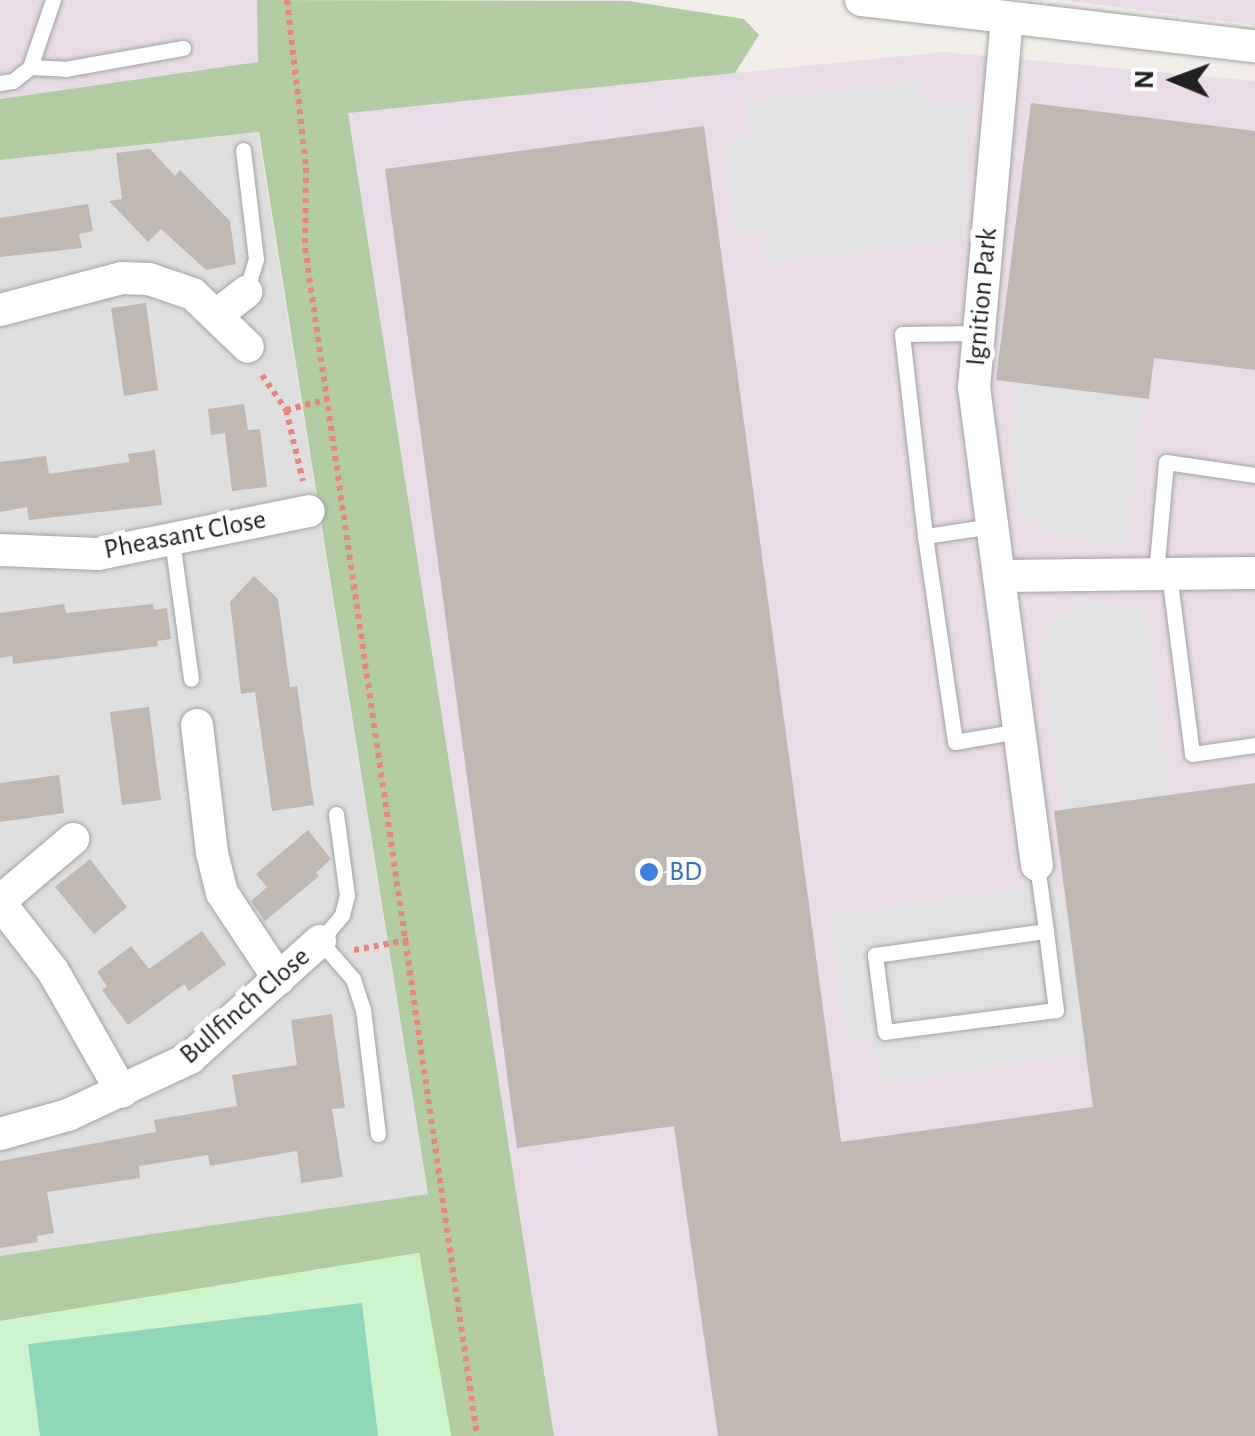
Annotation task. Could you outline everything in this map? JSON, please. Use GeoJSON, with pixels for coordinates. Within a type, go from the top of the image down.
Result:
{"type":"FeatureCollection","features":[{"type":"Feature","properties":{"kind":"street"},"geometry":{"type":"LineString","coordinates":[[861,0],[1255,46]]}},
{"type":"Feature","properties":{"kind":"street","name":"Ignition Park"},"geometry":{"type":"LineString","coordinates":[[1007,18],[974,387],[1037,865]]}},
{"type":"Feature","properties":{"kind":"street"},"geometry":{"type":"LineString","coordinates":[[0,310],[122,278],[170,284],[218,314],[248,347]]}},
{"type":"Feature","properties":{"kind":"street"},"geometry":{"type":"LineString","coordinates":[[218,314],[246,292]]}},
{"type":"Feature","properties":{"kind":"street","name":"Pheasant Close"},"geometry":{"type":"LineString","coordinates":[[0,550],[98,554],[309,511]]}},
{"type":"Feature","properties":{"kind":"street"},"geometry":{"type":"LineString","coordinates":[[1000,576],[1255,573]]}},
{"type":"Feature","properties":{"kind":"street"},"geometry":{"type":"LineString","coordinates":[[197,724],[212,854],[222,894],[280,979]]}},
{"type":"Feature","properties":{"kind":"street"},"geometry":{"type":"LineString","coordinates":[[73,839],[0,902],[53,971],[122,1092]]}},
{"type":"Feature","properties":{"kind":"street","name":"Bullfinch Close"},"geometry":{"type":"LineString","coordinates":[[0,1134],[68,1115],[190,1058],[320,941]]}},
{"type":"Feature","properties":{"kind":"lane"},"geometry":{"type":"LineString","coordinates":[[0,82],[13,81],[30,67],[53,0]]}},
{"type":"Feature","properties":{"kind":"lane"},"geometry":{"type":"LineString","coordinates":[[30,67],[65,69],[184,48]]}},
{"type":"Feature","properties":{"kind":"lane"},"geometry":{"type":"LineString","coordinates":[[244,150],[256,259],[246,292]]}},
{"type":"Feature","properties":{"kind":"lane"},"geometry":{"type":"LineString","coordinates":[[976,334],[902,334],[925,536],[955,742],[1020,730]]}},
{"type":"Feature","properties":{"kind":"lane"},"geometry":{"type":"LineString","coordinates":[[1255,475],[1166,462],[1163,574],[1192,754],[1255,746]]}},
{"type":"Feature","properties":{"kind":"lane"},"geometry":{"type":"LineString","coordinates":[[925,536],[993,526]]}},
{"type":"Feature","properties":{"kind":"lane"},"geometry":{"type":"LineString","coordinates":[[172,540],[192,679]]}},
{"type":"Feature","properties":{"kind":"lane"},"geometry":{"type":"LineString","coordinates":[[336,814],[347,895],[342,915],[320,941],[353,979],[363,1008],[378,1134]]}},
{"type":"Feature","properties":{"kind":"lane"},"geometry":{"type":"LineString","coordinates":[[1037,865],[1046,931],[1056,1010],[884,1032],[875,955],[1046,931]]}},
{"type":"Feature","properties":{"kind":"path"},"geometry":{"type":"LineString","coordinates":[[287,0],[304,138],[305,248],[409,940],[477,1436]]}},
{"type":"Feature","properties":{"kind":"path"},"geometry":{"type":"LineString","coordinates":[[248,347],[268,387],[286,410],[309,511]]}},
{"type":"Feature","properties":{"kind":"path"},"geometry":{"type":"LineString","coordinates":[[286,410],[328,399]]}},
{"type":"Feature","properties":{"kind":"path"},"geometry":{"type":"LineString","coordinates":[[320,941],[346,952],[409,940]]}},
{"type":"Feature","properties":{"kind":"shaded area"},"geometry":{"type":"Polygon","coordinates":[[[0,0],[257,0],[259,62],[0,99],[0,0]]]}},
{"type":"Feature","properties":{"kind":"shaded area"},"geometry":{"type":"Polygon","coordinates":[[[1061,0],[1255,0],[1255,25],[1061,0]]]}},
{"type":"Feature","properties":{"kind":"shaded area"},"geometry":{"type":"Polygon","coordinates":[[[944,52],[1255,81],[1255,1436],[554,1436],[348,112],[944,52]]]}},
{"type":"Feature","properties":{"kind":"shaded area"},"geometry":{"type":"Polygon","coordinates":[[[920,81],[923,106],[972,103],[965,239],[766,263],[763,233],[734,234],[724,141],[748,137],[746,101],[920,81]]]}},
{"type":"Feature","properties":{"kind":"shaded area"},"geometry":{"type":"Polygon","coordinates":[[[258,132],[428,1195],[0,1259],[0,160],[258,132]]]}},
{"type":"Feature","properties":{"kind":"shaded area"},"geometry":{"type":"Polygon","coordinates":[[[1018,383],[1142,398],[1127,545],[1071,539],[1044,531],[1022,516],[1015,499],[1010,444],[1018,383]]]}},
{"type":"Feature","properties":{"kind":"shaded area"},"geometry":{"type":"Polygon","coordinates":[[[1083,601],[1145,606],[1170,795],[1062,810],[1039,658],[1043,634],[1053,619],[1083,601]]]}},
{"type":"Feature","properties":{"kind":"shaded area"},"geometry":{"type":"Polygon","coordinates":[[[1064,882],[1087,1053],[880,1083],[875,1044],[847,1038],[830,915],[1064,882]]]}},
{"type":"Feature","properties":{"kind":"green space"},"geometry":{"type":"Polygon","coordinates":[[[257,0],[629,1],[744,19],[759,35],[735,73],[348,113],[554,1436],[451,1436],[419,1253],[0,1321],[0,1256],[428,1194],[259,132],[0,160],[0,99],[258,62],[257,0]]]}},
{"type":"Feature","properties":{"kind":"green space"},"geometry":{"type":"Polygon","coordinates":[[[419,1253],[451,1436],[0,1436],[0,1321],[419,1253]]]}},
{"type":"Feature","properties":{"kind":"green space"},"geometry":{"type":"Polygon","coordinates":[[[362,1303],[378,1436],[40,1436],[28,1344],[362,1303]]]}},
{"type":"Feature","properties":{"kind":"building"},"geometry":{"type":"Polygon","coordinates":[[[1031,103],[1255,131],[1255,370],[1154,358],[1149,399],[996,380],[1031,103]]]}},
{"type":"Feature","properties":{"kind":"building"},"geometry":{"type":"Polygon","coordinates":[[[704,126],[841,1142],[1093,1107],[1054,811],[1255,783],[1255,1436],[718,1436],[674,1126],[517,1148],[385,169],[704,126]]]}},
{"type":"Feature","properties":{"kind":"building"},"geometry":{"type":"Polygon","coordinates":[[[150,149],[175,176],[180,170],[230,221],[236,264],[206,270],[161,229],[148,242],[109,201],[122,199],[116,153],[150,149]]]}},
{"type":"Feature","properties":{"kind":"building"},"geometry":{"type":"Polygon","coordinates":[[[88,204],[93,231],[79,234],[82,248],[0,257],[0,218],[88,204]]]}},
{"type":"Feature","properties":{"kind":"building"},"geometry":{"type":"Polygon","coordinates":[[[146,303],[158,390],[124,396],[111,308],[146,303]]]}},
{"type":"Feature","properties":{"kind":"building"},"geometry":{"type":"Polygon","coordinates":[[[244,404],[248,430],[241,431],[260,429],[267,487],[232,491],[225,433],[211,435],[208,409],[244,404]]]}},
{"type":"Feature","properties":{"kind":"building"},"geometry":{"type":"Polygon","coordinates":[[[155,450],[162,505],[29,520],[27,507],[0,512],[0,462],[46,456],[49,474],[129,462],[128,454],[155,450]]]}},
{"type":"Feature","properties":{"kind":"building"},"geometry":{"type":"Polygon","coordinates":[[[254,576],[278,599],[290,687],[297,686],[314,805],[272,811],[255,692],[241,694],[230,602],[254,576]]]}},
{"type":"Feature","properties":{"kind":"building"},"geometry":{"type":"Polygon","coordinates":[[[64,604],[66,613],[153,604],[154,610],[167,608],[171,639],[157,641],[158,646],[13,664],[12,656],[0,658],[0,613],[64,604]]]}},
{"type":"Feature","properties":{"kind":"building"},"geometry":{"type":"Polygon","coordinates":[[[149,707],[161,800],[122,805],[110,712],[149,707]]]}},
{"type":"Feature","properties":{"kind":"building"},"geometry":{"type":"Polygon","coordinates":[[[59,775],[64,813],[0,822],[0,783],[59,775]]]}},
{"type":"Feature","properties":{"kind":"building"},"geometry":{"type":"Polygon","coordinates":[[[308,830],[331,859],[316,873],[319,876],[265,921],[251,901],[267,887],[256,874],[308,830]]]}},
{"type":"Feature","properties":{"kind":"building"},"geometry":{"type":"Polygon","coordinates":[[[90,859],[127,907],[94,934],[55,887],[90,859]]]}},
{"type":"Feature","properties":{"kind":"building"},"geometry":{"type":"Polygon","coordinates":[[[202,931],[226,964],[189,991],[184,984],[128,1025],[102,990],[107,986],[97,972],[131,946],[149,969],[202,931]]]}},
{"type":"Feature","properties":{"kind":"building"},"geometry":{"type":"Polygon","coordinates":[[[332,1014],[345,1108],[332,1109],[343,1177],[301,1183],[297,1151],[210,1166],[208,1155],[139,1166],[140,1178],[47,1192],[54,1233],[37,1236],[38,1242],[0,1248],[0,1161],[156,1132],[154,1120],[237,1106],[232,1075],[297,1065],[291,1020],[332,1014]]]}},
{"type":"Feature","properties":{"kind":"place","name":"BD"},"geometry":{"type":"Point","coordinates":[649,872]}}]}
